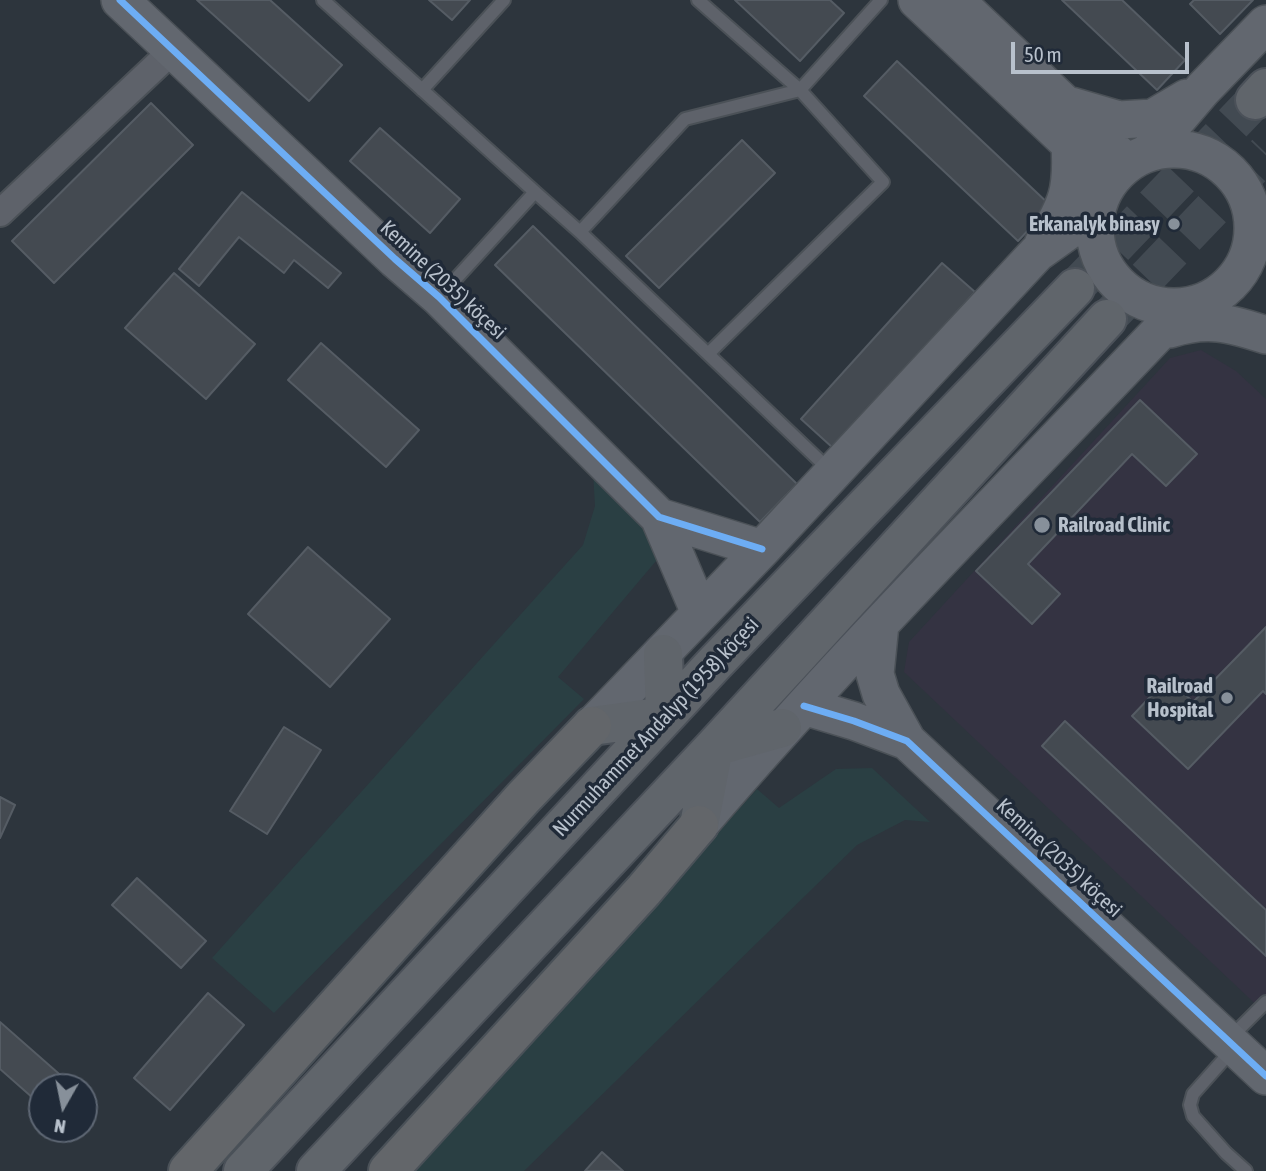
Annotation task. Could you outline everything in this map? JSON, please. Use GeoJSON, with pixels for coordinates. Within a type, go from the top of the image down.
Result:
{"type":"FeatureCollection","features":[{"type":"Feature","properties":{"kind":"highway"},"geometry":{"type":"LineString","coordinates":[[188,1171],[523,798],[592,726]]}},
{"type":"Feature","properties":{"kind":"highway"},"geometry":{"type":"LineString","coordinates":[[388,1171],[644,890],[699,825]]}},
{"type":"Feature","properties":{"kind":"main road","name":"Kemine (2035) köçesi"},"geometry":{"type":"LineString","coordinates":[[120,0],[395,259],[439,297],[659,517],[762,549]]}},
{"type":"Feature","properties":{"kind":"main road"},"geometry":{"type":"LineString","coordinates":[[917,0],[1070,144],[1119,178]]}},
{"type":"Feature","properties":{"kind":"main road"},"geometry":{"type":"LineString","coordinates":[[955,0],[1063,104],[1119,178]]}},
{"type":"Feature","properties":{"kind":"main road"},"geometry":{"type":"LineString","coordinates":[[592,726],[762,549],[1037,253],[1119,178],[1266,24]]}},
{"type":"Feature","properties":{"kind":"main road"},"geometry":{"type":"LineString","coordinates":[[1063,104],[1119,120],[1153,118],[1203,89]]}},
{"type":"Feature","properties":{"kind":"main road"},"geometry":{"type":"LineString","coordinates":[[1037,253],[1062,211],[1070,189],[1070,144]]}},
{"type":"Feature","properties":{"kind":"main road"},"geometry":{"type":"LineString","coordinates":[[699,825],[793,717],[1159,332],[1209,299],[1236,279],[1259,247],[1251,208],[1241,184],[1223,165],[1201,153],[1175,148],[1119,178],[1094,238],[1103,265],[1119,286],[1142,302],[1169,308],[1209,299],[1266,333]]}},
{"type":"Feature","properties":{"kind":"main road","name":"Nurmuhammet Andalyp (1958) köçesi"},"geometry":{"type":"LineString","coordinates":[[243,1171],[665,716],[1075,288]]}},
{"type":"Feature","properties":{"kind":"main road"},"geometry":{"type":"LineString","coordinates":[[316,1171],[714,747],[1107,318]]}},
{"type":"Feature","properties":{"kind":"main road"},"geometry":{"type":"LineString","coordinates":[[1159,332],[1210,321],[1266,333]]}},
{"type":"Feature","properties":{"kind":"main road"},"geometry":{"type":"LineString","coordinates":[[659,517],[700,614]]}},
{"type":"Feature","properties":{"kind":"main road"},"geometry":{"type":"LineString","coordinates":[[880,624],[876,674],[881,694],[907,741]]}},
{"type":"Feature","properties":{"kind":"main road"},"geometry":{"type":"LineString","coordinates":[[592,726],[665,716],[663,654]]}},
{"type":"Feature","properties":{"kind":"main road"},"geometry":{"type":"LineString","coordinates":[[714,747],[793,717]]}},
{"type":"Feature","properties":{"kind":"main road","name":"Kemine (2035) köçesi"},"geometry":{"type":"LineString","coordinates":[[793,717],[854,721],[907,741],[1266,1076]]}},
{"type":"Feature","properties":{"kind":"main road"},"geometry":{"type":"LineString","coordinates":[[699,825],[714,747]]}},
{"type":"Feature","properties":{"kind":"street"},"geometry":{"type":"LineString","coordinates":[[0,213],[172,51]]}},
{"type":"Feature","properties":{"kind":"lane"},"geometry":{"type":"LineString","coordinates":[[323,0],[580,232],[819,460]]}},
{"type":"Feature","properties":{"kind":"lane"},"geometry":{"type":"LineString","coordinates":[[422,90],[503,0]]}},
{"type":"Feature","properties":{"kind":"lane"},"geometry":{"type":"LineString","coordinates":[[698,0],[800,90],[883,181],[708,354]]}},
{"type":"Feature","properties":{"kind":"lane"},"geometry":{"type":"LineString","coordinates":[[580,232],[685,119],[800,90],[881,0]]}},
{"type":"Feature","properties":{"kind":"lane"},"geometry":{"type":"LineString","coordinates":[[439,297],[535,192]]}},
{"type":"Feature","properties":{"kind":"lane"},"geometry":{"type":"LineString","coordinates":[[1246,1171],[1193,1116],[1190,1105],[1193,1094],[1266,1002]]}},
{"type":"Feature","properties":{"kind":"shaded area"},"geometry":{"type":"Polygon","coordinates":[[[1201,350],[1236,371],[1266,399],[1266,1014],[904,672],[909,642],[1170,358],[1201,350]]]}},
{"type":"Feature","properties":{"kind":"green space"},"geometry":{"type":"Polygon","coordinates":[[[593,471],[667,548],[558,677],[584,699],[274,1013],[212,958],[583,545],[595,506],[593,471]]]}},
{"type":"Feature","properties":{"kind":"green space"},"geometry":{"type":"Polygon","coordinates":[[[872,768],[930,822],[905,820],[857,845],[524,1171],[409,1171],[757,789],[779,808],[836,769],[872,768]]]}},
{"type":"Feature","properties":{"kind":"building"},"geometry":{"type":"Polygon","coordinates":[[[197,0],[270,0],[342,65],[309,101],[197,0]]]}},
{"type":"Feature","properties":{"kind":"building"},"geometry":{"type":"Polygon","coordinates":[[[429,0],[470,0],[452,20],[429,0]]]}},
{"type":"Feature","properties":{"kind":"building"},"geometry":{"type":"Polygon","coordinates":[[[735,0],[830,0],[844,13],[800,61],[735,0]]]}},
{"type":"Feature","properties":{"kind":"building"},"geometry":{"type":"Polygon","coordinates":[[[1062,0],[1122,0],[1185,60],[1157,90],[1062,0]]]}},
{"type":"Feature","properties":{"kind":"building"},"geometry":{"type":"Polygon","coordinates":[[[1194,0],[1253,0],[1220,34],[1190,4],[1194,0]]]}},
{"type":"Feature","properties":{"kind":"building"},"geometry":{"type":"Polygon","coordinates":[[[897,61],[1051,206],[1018,241],[864,96],[897,61]]]}},
{"type":"Feature","properties":{"kind":"building"},"geometry":{"type":"Polygon","coordinates":[[[151,103],[193,145],[54,283],[12,241],[151,103]]]}},
{"type":"Feature","properties":{"kind":"building"},"geometry":{"type":"Polygon","coordinates":[[[380,128],[460,199],[430,233],[350,161],[380,128]]]}},
{"type":"Feature","properties":{"kind":"building"},"geometry":{"type":"Polygon","coordinates":[[[742,140],[775,173],[659,288],[626,256],[742,140]]]}},
{"type":"Feature","properties":{"kind":"building"},"geometry":{"type":"Polygon","coordinates":[[[242,192],[341,273],[328,288],[294,260],[284,273],[239,237],[199,286],[179,269],[242,192]]]}},
{"type":"Feature","properties":{"kind":"building"},"geometry":{"type":"Polygon","coordinates":[[[533,226],[797,484],[760,522],[495,265],[533,226]]]}},
{"type":"Feature","properties":{"kind":"building"},"geometry":{"type":"Polygon","coordinates":[[[942,263],[975,292],[833,448],[801,419],[942,263]]]}},
{"type":"Feature","properties":{"kind":"building"},"geometry":{"type":"Polygon","coordinates":[[[174,273],[255,344],[206,399],[125,328],[174,273]]]}},
{"type":"Feature","properties":{"kind":"building"},"geometry":{"type":"Polygon","coordinates":[[[321,343],[419,430],[386,467],[288,380],[321,343]]]}},
{"type":"Feature","properties":{"kind":"building","name":"Railroad Clinic"},"geometry":{"type":"Polygon","coordinates":[[[1140,400],[1197,454],[1166,486],[1132,454],[1028,564],[1060,594],[1032,624],[976,571],[1140,400]]]}},
{"type":"Feature","properties":{"kind":"building"},"geometry":{"type":"Polygon","coordinates":[[[308,547],[390,619],[330,687],[248,614],[308,547]]]}},
{"type":"Feature","properties":{"kind":"building","name":"Railroad Hospital"},"geometry":{"type":"Polygon","coordinates":[[[1266,627],[1266,694],[1263,691],[1188,769],[1132,716],[1168,678],[1193,702],[1266,627]]]}},
{"type":"Feature","properties":{"kind":"building"},"geometry":{"type":"Polygon","coordinates":[[[1065,721],[1266,910],[1266,956],[1042,746],[1065,721]]]}},
{"type":"Feature","properties":{"kind":"building"},"geometry":{"type":"Polygon","coordinates":[[[284,727],[321,750],[267,834],[230,811],[284,727]]]}},
{"type":"Feature","properties":{"kind":"building"},"geometry":{"type":"Polygon","coordinates":[[[0,797],[15,805],[0,838],[0,797]]]}},
{"type":"Feature","properties":{"kind":"building"},"geometry":{"type":"Polygon","coordinates":[[[137,878],[206,941],[181,968],[112,905],[137,878]]]}},
{"type":"Feature","properties":{"kind":"building"},"geometry":{"type":"Polygon","coordinates":[[[208,993],[244,1025],[170,1110],[134,1078],[208,993]]]}},
{"type":"Feature","properties":{"kind":"building"},"geometry":{"type":"Polygon","coordinates":[[[0,1022],[58,1073],[28,1073],[28,1094],[0,1069],[0,1022]]]}},
{"type":"Feature","properties":{"kind":"building"},"geometry":{"type":"Polygon","coordinates":[[[602,1152],[623,1171],[585,1171],[602,1152]]]}},
{"type":"Feature","properties":{"kind":"tunnel"},"geometry":{"type":"LineString","coordinates":[[1075,288],[1255,100]]}},
{"type":"Feature","properties":{"kind":"tunnel"},"geometry":{"type":"LineString","coordinates":[[1107,319],[1266,153]]}},
{"type":"Feature","properties":{"kind":"cycle path"},"geometry":{"type":"LineString","coordinates":[[120,0],[395,259],[439,297],[659,517],[762,549]]}},
{"type":"Feature","properties":{"kind":"cycle path"},"geometry":{"type":"LineString","coordinates":[[804,706],[907,741],[1266,1076]]}},
{"type":"Feature","properties":{"kind":"place","name":"Erkanalyk binasy"},"geometry":{"type":"Point","coordinates":[1174,224]}},
{"type":"Feature","properties":{"kind":"place","name":"Railroad Clinic"},"geometry":{"type":"Point","coordinates":[1042,525]}},
{"type":"Feature","properties":{"kind":"place","name":"Railroad Hospital"},"geometry":{"type":"Point","coordinates":[1227,698]}}]}
